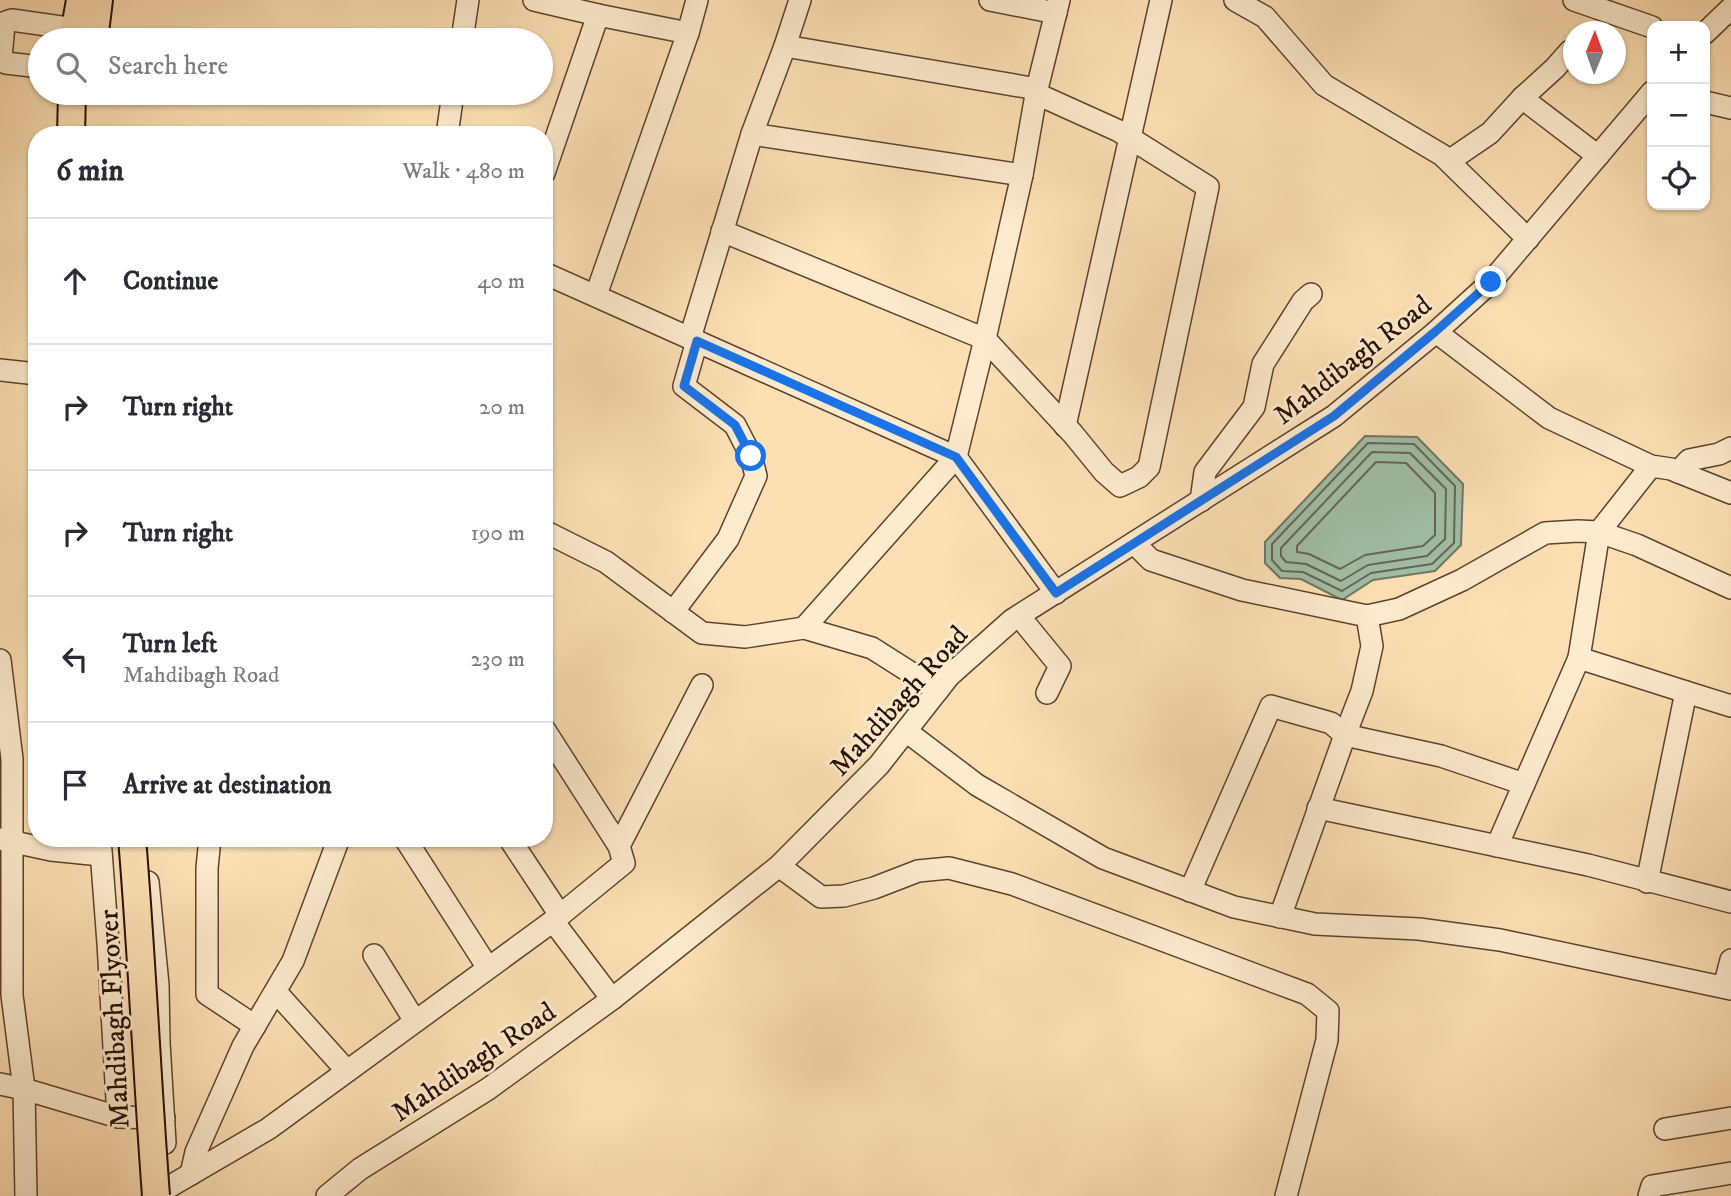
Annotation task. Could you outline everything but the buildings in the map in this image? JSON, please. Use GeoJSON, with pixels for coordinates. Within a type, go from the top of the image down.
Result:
{"type":"FeatureCollection","features":[{"type":"Feature","properties":{"kind":"main road"},"geometry":{"type":"LineString","coordinates":[[80,0],[81,28]]}},
{"type":"Feature","properties":{"kind":"main road"},"geometry":{"type":"LineString","coordinates":[[85,28],[99,0]]}},
{"type":"Feature","properties":{"kind":"main road"},"geometry":{"type":"LineString","coordinates":[[71,126],[72,105]]}},
{"type":"Feature","properties":{"kind":"main road"},"geometry":{"type":"LineString","coordinates":[[88,105],[88,126]]}},
{"type":"Feature","properties":{"kind":"main road","name":"Mahdibagh Flyover"},"geometry":{"type":"LineString","coordinates":[[105,847],[139,1196]]}},
{"type":"Feature","properties":{"kind":"main road","name":"Mahdibagh Flyover"},"geometry":{"type":"LineString","coordinates":[[133,847],[151,1129],[164,1193]]}},
{"type":"Feature","properties":{"kind":"street"},"geometry":{"type":"LineString","coordinates":[[464,28],[468,0]]}},
{"type":"Feature","properties":{"kind":"street"},"geometry":{"type":"LineString","coordinates":[[534,0],[688,33]]}},
{"type":"Feature","properties":{"kind":"street"},"geometry":{"type":"LineString","coordinates":[[596,295],[688,33],[697,0]]}},
{"type":"Feature","properties":{"kind":"street"},"geometry":{"type":"LineString","coordinates":[[673,612],[728,539],[756,476],[751,456],[735,425],[684,386],[722,231],[752,134],[800,0]]}},
{"type":"Feature","properties":{"kind":"street"},"geometry":{"type":"LineString","coordinates":[[804,628],[956,457],[1022,175],[1037,91],[1057,6],[991,0]]}},
{"type":"Feature","properties":{"kind":"street"},"geometry":{"type":"LineString","coordinates":[[1065,426],[1161,0]]}},
{"type":"Feature","properties":{"kind":"street"},"geometry":{"type":"LineString","coordinates":[[1235,0],[1265,17],[1324,85],[1443,155],[1528,239]]}},
{"type":"Feature","properties":{"kind":"street"},"geometry":{"type":"LineString","coordinates":[[1574,0],[1647,25]]}},
{"type":"Feature","properties":{"kind":"street"},"geometry":{"type":"LineString","coordinates":[[1710,28],[1731,8]]}},
{"type":"Feature","properties":{"kind":"street"},"geometry":{"type":"LineString","coordinates":[[553,147],[598,15]]}},
{"type":"Feature","properties":{"kind":"street"},"geometry":{"type":"LineString","coordinates":[[28,65],[3,61],[1,58],[4,25],[12,20],[44,28]]}},
{"type":"Feature","properties":{"kind":"street"},"geometry":{"type":"LineString","coordinates":[[722,231],[985,339],[1104,472],[1120,486],[1139,477],[1149,467],[1208,187],[1119,131],[1037,91],[785,47]]}},
{"type":"Feature","properties":{"kind":"street"},"geometry":{"type":"LineString","coordinates":[[1449,161],[1490,133],[1563,59]]}},
{"type":"Feature","properties":{"kind":"street","name":"Mahdibagh Road"},"geometry":{"type":"LineString","coordinates":[[327,1196],[360,1169],[488,1089],[612,999],[779,866],[879,765],[948,676],[1018,616],[1334,416],[1491,282],[1647,98]]}},
{"type":"Feature","properties":{"kind":"street"},"geometry":{"type":"LineString","coordinates":[[1522,99],[1598,156]]}},
{"type":"Feature","properties":{"kind":"street"},"geometry":{"type":"LineString","coordinates":[[1710,103],[1731,108]]}},
{"type":"Feature","properties":{"kind":"street"},"geometry":{"type":"LineString","coordinates":[[448,126],[451,105]]}},
{"type":"Feature","properties":{"kind":"street"},"geometry":{"type":"LineString","coordinates":[[752,134],[1022,175]]}},
{"type":"Feature","properties":{"kind":"street"},"geometry":{"type":"LineString","coordinates":[[553,277],[956,457],[1056,593]]}},
{"type":"Feature","properties":{"kind":"street"},"geometry":{"type":"LineString","coordinates":[[1201,501],[1205,471],[1254,407],[1264,364],[1303,301],[1311,294]]}},
{"type":"Feature","properties":{"kind":"street"},"geometry":{"type":"LineString","coordinates":[[1436,331],[1549,418],[1651,466],[1678,472],[1731,493]]}},
{"type":"Feature","properties":{"kind":"street"},"geometry":{"type":"LineString","coordinates":[[0,370],[28,373]]}},
{"type":"Feature","properties":{"kind":"street"},"geometry":{"type":"LineString","coordinates":[[1678,472],[1689,460],[1719,454],[1731,448]]}},
{"type":"Feature","properties":{"kind":"street"},"geometry":{"type":"LineString","coordinates":[[1497,846],[1579,657],[1600,532],[1651,466]]}},
{"type":"Feature","properties":{"kind":"street"},"geometry":{"type":"LineString","coordinates":[[1134,543],[1152,560],[1242,590],[1367,615],[1399,609],[1449,586],[1545,533],[1600,532],[1637,545],[1731,588]]}},
{"type":"Feature","properties":{"kind":"street"},"geometry":{"type":"LineString","coordinates":[[553,536],[606,562],[702,634],[745,636],[804,628],[872,648],[938,690]]}},
{"type":"Feature","properties":{"kind":"street"},"geometry":{"type":"LineString","coordinates":[[1280,917],[1362,691],[1372,646],[1367,615]]}},
{"type":"Feature","properties":{"kind":"street"},"geometry":{"type":"LineString","coordinates":[[1018,616],[1060,666],[1047,693]]}},
{"type":"Feature","properties":{"kind":"street"},"geometry":{"type":"LineString","coordinates":[[1579,657],[1731,706]]}},
{"type":"Feature","properties":{"kind":"street"},"geometry":{"type":"LineString","coordinates":[[0,660],[6,758],[6,993],[24,1089],[26,1196]]}},
{"type":"Feature","properties":{"kind":"street"},"geometry":{"type":"LineString","coordinates":[[619,846],[702,685]]}},
{"type":"Feature","properties":{"kind":"street"},"geometry":{"type":"LineString","coordinates":[[1647,882],[1686,692]]}},
{"type":"Feature","properties":{"kind":"street"},"geometry":{"type":"LineString","coordinates":[[1190,891],[1271,706],[1331,723],[1345,736],[1441,756],[1524,784]]}},
{"type":"Feature","properties":{"kind":"street"},"geometry":{"type":"LineString","coordinates":[[906,731],[977,785],[1103,858],[1234,907],[1315,924],[1419,929],[1500,940],[1727,988],[1731,960]]}},
{"type":"Feature","properties":{"kind":"street"},"geometry":{"type":"LineString","coordinates":[[164,1193],[268,1129],[556,918],[624,863],[619,846],[553,743]]}},
{"type":"Feature","properties":{"kind":"street"},"geometry":{"type":"LineString","coordinates":[[1318,808],[1588,865],[1731,902]]}},
{"type":"Feature","properties":{"kind":"street"},"geometry":{"type":"LineString","coordinates":[[6,841],[28,843]]}},
{"type":"Feature","properties":{"kind":"street"},"geometry":{"type":"LineString","coordinates":[[105,847],[118,1116]]}},
{"type":"Feature","properties":{"kind":"street"},"geometry":{"type":"LineString","coordinates":[[145,847],[158,985],[164,1118],[164,1193]]}},
{"type":"Feature","properties":{"kind":"street"},"geometry":{"type":"LineString","coordinates":[[209,847],[207,994],[255,1026]]}},
{"type":"Feature","properties":{"kind":"street"},"geometry":{"type":"LineString","coordinates":[[191,1174],[197,1152],[243,1046],[293,961],[336,847]]}},
{"type":"Feature","properties":{"kind":"street"},"geometry":{"type":"LineString","coordinates":[[410,847],[488,968]]}},
{"type":"Feature","properties":{"kind":"street"},"geometry":{"type":"LineString","coordinates":[[514,847],[556,918],[612,999]]}},
{"type":"Feature","properties":{"kind":"street"},"geometry":{"type":"LineString","coordinates":[[779,866],[821,897],[844,896],[874,888],[918,870],[949,868],[1012,884],[1307,994],[1328,1011],[1327,1040],[1286,1196]]}},
{"type":"Feature","properties":{"kind":"street"},"geometry":{"type":"LineString","coordinates":[[374,955],[415,1021]]}},
{"type":"Feature","properties":{"kind":"street"},"geometry":{"type":"LineString","coordinates":[[276,992],[347,1071]]}},
{"type":"Feature","properties":{"kind":"street"},"geometry":{"type":"LineString","coordinates":[[0,1084],[118,1116],[164,1118]]}},
{"type":"Feature","properties":{"kind":"street"},"geometry":{"type":"LineString","coordinates":[[1665,1129],[1731,1118]]}},
{"type":"Feature","properties":{"kind":"street"},"geometry":{"type":"LineString","coordinates":[[1649,1196],[1652,1185],[1731,1173]]}},
{"type":"Feature","properties":{"kind":"water"},"geometry":{"type":"Polygon","coordinates":[[[1365,436],[1417,437],[1463,484],[1461,545],[1435,571],[1373,580],[1342,600],[1301,579],[1280,578],[1265,563],[1265,542],[1365,436]]]}},
{"type":"Feature","properties":{"kind":"route"},"geometry":{"type":"LineString","coordinates":[[751,456],[735,425],[684,386],[697,341],[956,457],[1056,593],[1334,416],[1491,282]]}}]}
